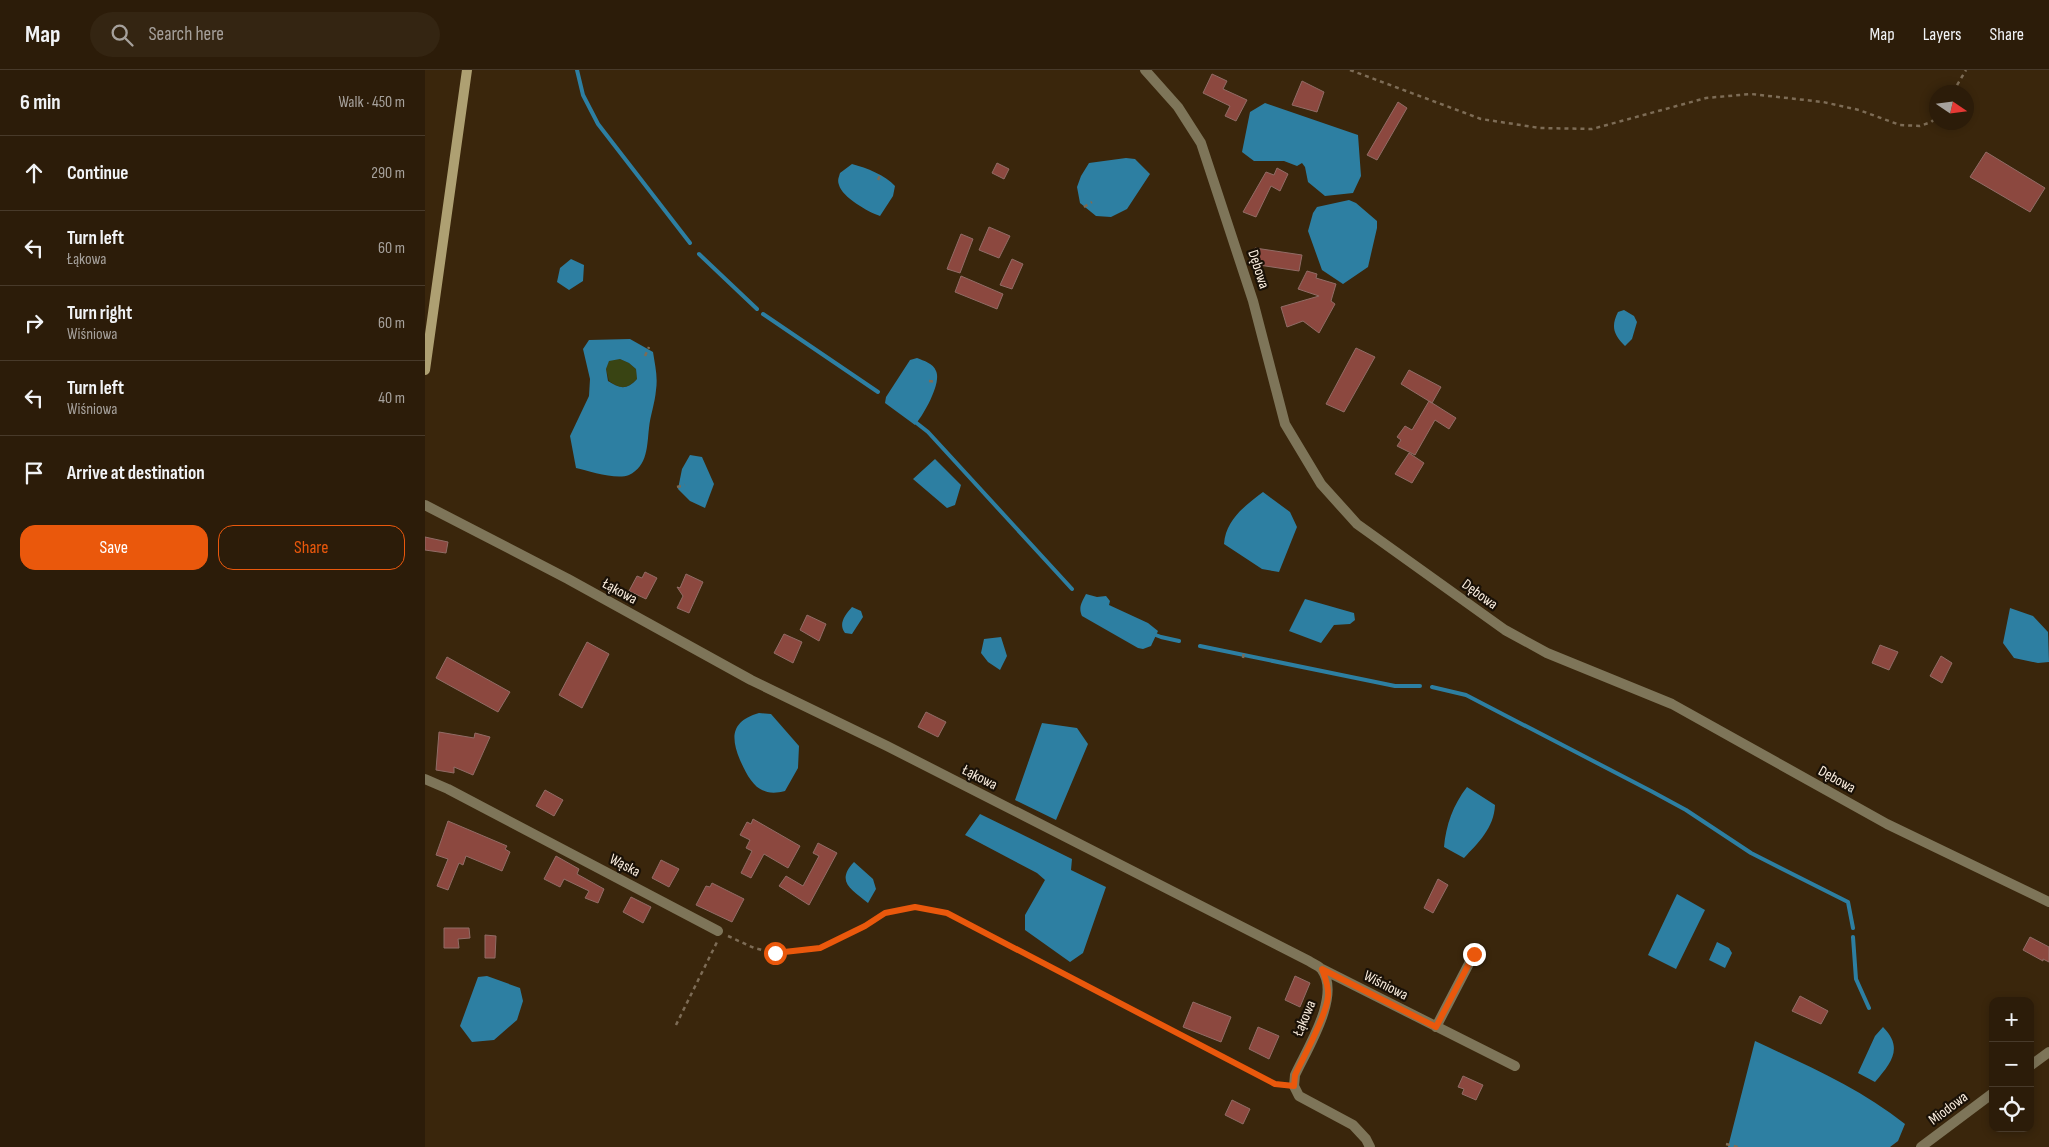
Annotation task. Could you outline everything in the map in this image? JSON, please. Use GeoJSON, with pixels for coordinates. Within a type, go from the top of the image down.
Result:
{"type":"FeatureCollection","features":[{"type":"Feature","properties":{"kind":"main road"},"geometry":{"type":"LineString","coordinates":[[425,370],[467,70]]}},
{"type":"Feature","properties":{"kind":"street","name":"Dębowa"},"geometry":{"type":"LineString","coordinates":[[1145,70],[1178,107],[1201,143],[1253,301],[1285,424],[1321,484],[1357,524],[1505,630],[1547,653],[1672,704],[1887,824],[2049,902]]}},
{"type":"Feature","properties":{"kind":"street","name":"Łąkowa"},"geometry":{"type":"LineString","coordinates":[[425,504],[568,579],[751,680],[922,764],[1322,969],[1329,995],[1326,1007],[1295,1075],[1294,1086]]}},
{"type":"Feature","properties":{"kind":"street","name":"Wąska"},"geometry":{"type":"LineString","coordinates":[[425,779],[448,789],[718,930]]}},
{"type":"Feature","properties":{"kind":"street"},"geometry":{"type":"LineString","coordinates":[[1436,1027],[1474,954]]}},
{"type":"Feature","properties":{"kind":"street","name":"Wiśniowa"},"geometry":{"type":"LineString","coordinates":[[1322,969],[1515,1066]]}},
{"type":"Feature","properties":{"kind":"street"},"geometry":{"type":"LineString","coordinates":[[2034,1063],[2049,1052]]}},
{"type":"Feature","properties":{"kind":"street"},"geometry":{"type":"LineString","coordinates":[[1294,1086],[1299,1096],[1353,1125],[1366,1139],[1370,1147]]}},
{"type":"Feature","properties":{"kind":"street","name":"Miodowa"},"geometry":{"type":"LineString","coordinates":[[1921,1147],[1989,1096]]}},
{"type":"Feature","properties":{"kind":"path"},"geometry":{"type":"LineString","coordinates":[[1350,70],[1481,119],[1540,128],[1592,129],[1706,98],[1751,94],[1823,102],[1859,110],[1900,124],[1920,126],[1929,123]]}},
{"type":"Feature","properties":{"kind":"path"},"geometry":{"type":"LineString","coordinates":[[1957,85],[1966,70]]}},
{"type":"Feature","properties":{"kind":"path"},"geometry":{"type":"LineString","coordinates":[[878,180],[881,173]]}},
{"type":"Feature","properties":{"kind":"path"},"geometry":{"type":"LineString","coordinates":[[1084,207],[1092,202]]}},
{"type":"Feature","properties":{"kind":"path"},"geometry":{"type":"LineString","coordinates":[[645,356],[649,347]]}},
{"type":"Feature","properties":{"kind":"path"},"geometry":{"type":"LineString","coordinates":[[929,382],[937,382]]}},
{"type":"Feature","properties":{"kind":"path"},"geometry":{"type":"LineString","coordinates":[[677,487],[685,485]]}},
{"type":"Feature","properties":{"kind":"path"},"geometry":{"type":"LineString","coordinates":[[1243,658],[1244,652]]}},
{"type":"Feature","properties":{"kind":"path"},"geometry":{"type":"LineString","coordinates":[[676,1025],[717,940],[718,930],[754,948],[775,953],[820,948],[865,926],[885,913],[915,907],[947,913],[1275,1084],[1294,1086]]}},
{"type":"Feature","properties":{"kind":"path"},"geometry":{"type":"LineString","coordinates":[[1725,1144],[1738,1147]]}},
{"type":"Feature","properties":{"kind":"green space"},"geometry":{"type":"Polygon","coordinates":[[[620,359],[636,369],[637,379],[626,387],[616,386],[609,381],[606,369],[609,360],[620,359]]]}},
{"type":"Feature","properties":{"kind":"water"},"geometry":{"type":"Polygon","coordinates":[[[1265,103],[1358,135],[1361,176],[1353,193],[1325,196],[1308,182],[1305,167],[1302,163],[1297,166],[1284,161],[1254,161],[1242,152],[1250,112],[1265,103]]]}},
{"type":"Feature","properties":{"kind":"water"},"geometry":{"type":"Polygon","coordinates":[[[1126,158],[1135,159],[1150,174],[1127,209],[1111,217],[1096,216],[1080,203],[1077,187],[1081,176],[1089,163],[1126,158]]]}},
{"type":"Feature","properties":{"kind":"water"},"geometry":{"type":"Polygon","coordinates":[[[852,164],[875,172],[895,186],[893,196],[880,216],[856,203],[841,190],[838,182],[840,173],[852,164]]]}},
{"type":"Feature","properties":{"kind":"water"},"geometry":{"type":"Polygon","coordinates":[[[1349,200],[1356,203],[1377,221],[1377,228],[1368,267],[1343,284],[1322,270],[1308,231],[1313,213],[1317,207],[1349,200]]]}},
{"type":"Feature","properties":{"kind":"water"},"geometry":{"type":"Polygon","coordinates":[[[571,259],[584,265],[583,281],[569,290],[557,282],[560,268],[571,259]]]}},
{"type":"Feature","properties":{"kind":"water"},"geometry":{"type":"Polygon","coordinates":[[[1624,310],[1634,316],[1637,322],[1632,339],[1625,346],[1614,330],[1614,322],[1618,312],[1624,310]]]}},
{"type":"Feature","properties":{"kind":"water"},"geometry":{"type":"Polygon","coordinates":[[[630,339],[653,352],[657,385],[647,448],[640,466],[629,475],[610,476],[576,468],[570,436],[589,396],[590,379],[583,349],[589,340],[630,339]],[[620,359],[609,361],[606,369],[608,381],[620,387],[627,387],[633,383],[637,379],[636,369],[620,359]]]}},
{"type":"Feature","properties":{"kind":"water"},"geometry":{"type":"Polygon","coordinates":[[[917,358],[933,366],[937,376],[931,399],[915,425],[885,403],[886,397],[910,360],[917,358]]]}},
{"type":"Feature","properties":{"kind":"water"},"geometry":{"type":"Polygon","coordinates":[[[690,455],[702,457],[714,484],[705,508],[690,501],[678,489],[682,469],[690,455]]]}},
{"type":"Feature","properties":{"kind":"water"},"geometry":{"type":"Polygon","coordinates":[[[935,459],[961,485],[955,505],[947,508],[913,479],[935,459]]]}},
{"type":"Feature","properties":{"kind":"water"},"geometry":{"type":"Polygon","coordinates":[[[1263,492],[1290,512],[1297,527],[1279,572],[1262,569],[1224,544],[1228,527],[1232,520],[1243,508],[1263,492]]]}},
{"type":"Feature","properties":{"kind":"water"},"geometry":{"type":"Polygon","coordinates":[[[1086,594],[1097,597],[1106,596],[1110,601],[1109,605],[1148,623],[1158,631],[1151,646],[1143,649],[1138,648],[1082,616],[1080,607],[1086,594]]]}},
{"type":"Feature","properties":{"kind":"water"},"geometry":{"type":"Polygon","coordinates":[[[1305,599],[1354,613],[1355,620],[1350,624],[1334,625],[1321,643],[1289,631],[1305,599]]]}},
{"type":"Feature","properties":{"kind":"water"},"geometry":{"type":"Polygon","coordinates":[[[852,607],[861,611],[863,617],[852,634],[845,633],[842,623],[852,607]]]}},
{"type":"Feature","properties":{"kind":"water"},"geometry":{"type":"Polygon","coordinates":[[[2010,608],[2033,616],[2048,632],[2049,662],[2038,663],[2014,658],[2003,643],[2010,608]]]}},
{"type":"Feature","properties":{"kind":"water"},"geometry":{"type":"Polygon","coordinates":[[[1001,637],[1007,656],[1000,670],[988,662],[981,653],[984,639],[1001,637]]]}},
{"type":"Feature","properties":{"kind":"water"},"geometry":{"type":"Polygon","coordinates":[[[759,713],[771,714],[799,746],[798,768],[785,791],[768,792],[757,786],[748,775],[737,751],[734,737],[738,725],[750,716],[759,713]]]}},
{"type":"Feature","properties":{"kind":"water"},"geometry":{"type":"Polygon","coordinates":[[[1042,723],[1077,728],[1088,744],[1056,820],[1015,800],[1042,723]]]}},
{"type":"Feature","properties":{"kind":"water"},"geometry":{"type":"Polygon","coordinates":[[[1467,787],[1495,805],[1492,821],[1488,828],[1480,841],[1464,858],[1444,847],[1446,831],[1451,816],[1467,787]]]}},
{"type":"Feature","properties":{"kind":"water"},"geometry":{"type":"Polygon","coordinates":[[[980,814],[1072,859],[1071,870],[1106,887],[1083,953],[1070,962],[1025,930],[1025,915],[1045,880],[1037,873],[965,835],[980,814]]]}},
{"type":"Feature","properties":{"kind":"water"},"geometry":{"type":"Polygon","coordinates":[[[854,862],[873,879],[876,889],[868,903],[852,890],[846,880],[848,869],[854,862]]]}},
{"type":"Feature","properties":{"kind":"water"},"geometry":{"type":"Polygon","coordinates":[[[1677,894],[1705,910],[1676,969],[1648,955],[1677,894]]]}},
{"type":"Feature","properties":{"kind":"water"},"geometry":{"type":"Polygon","coordinates":[[[1717,942],[1729,948],[1732,953],[1725,968],[1709,960],[1717,942]]]}},
{"type":"Feature","properties":{"kind":"water"},"geometry":{"type":"Polygon","coordinates":[[[487,976],[520,988],[523,1001],[517,1020],[494,1040],[472,1042],[460,1026],[478,977],[487,976]]]}},
{"type":"Feature","properties":{"kind":"water"},"geometry":{"type":"Polygon","coordinates":[[[1883,1027],[1893,1042],[1894,1049],[1890,1062],[1875,1082],[1858,1073],[1875,1036],[1883,1027]]]}},
{"type":"Feature","properties":{"kind":"water"},"geometry":{"type":"Polygon","coordinates":[[[1755,1041],[1851,1088],[1888,1111],[1905,1124],[1898,1141],[1890,1147],[1728,1147],[1755,1041]]]}},
{"type":"Feature","properties":{"kind":"building"},"geometry":{"type":"Polygon","coordinates":[[[1212,74],[1227,81],[1223,89],[1247,100],[1236,121],[1225,116],[1230,106],[1203,93],[1212,74]]]}},
{"type":"Feature","properties":{"kind":"building"},"geometry":{"type":"Polygon","coordinates":[[[1302,81],[1324,92],[1317,112],[1292,105],[1302,81]]]}},
{"type":"Feature","properties":{"kind":"building"},"geometry":{"type":"Polygon","coordinates":[[[1398,102],[1407,108],[1377,160],[1367,155],[1398,102]]]}},
{"type":"Feature","properties":{"kind":"building"},"geometry":{"type":"Polygon","coordinates":[[[1986,152],[2045,188],[2030,212],[1970,177],[1986,152]]]}},
{"type":"Feature","properties":{"kind":"building"},"geometry":{"type":"Polygon","coordinates":[[[997,163],[1009,169],[1004,179],[992,173],[997,163]]]}},
{"type":"Feature","properties":{"kind":"building"},"geometry":{"type":"Polygon","coordinates":[[[1277,168],[1288,174],[1280,191],[1271,186],[1256,217],[1243,212],[1266,172],[1274,175],[1277,168]]]}},
{"type":"Feature","properties":{"kind":"building"},"geometry":{"type":"Polygon","coordinates":[[[989,227],[1010,236],[999,258],[979,250],[989,227]]]}},
{"type":"Feature","properties":{"kind":"building"},"geometry":{"type":"Polygon","coordinates":[[[961,234],[973,239],[960,273],[947,269],[961,234]]]}},
{"type":"Feature","properties":{"kind":"building"},"geometry":{"type":"Polygon","coordinates":[[[1255,248],[1302,255],[1299,271],[1252,264],[1255,248]]]}},
{"type":"Feature","properties":{"kind":"building"},"geometry":{"type":"Polygon","coordinates":[[[1012,259],[1023,264],[1012,289],[1000,285],[1012,259]]]}},
{"type":"Feature","properties":{"kind":"building"},"geometry":{"type":"Polygon","coordinates":[[[1307,271],[1317,274],[1316,278],[1336,284],[1331,301],[1335,304],[1319,333],[1303,321],[1287,327],[1281,307],[1319,296],[1298,289],[1307,271]]]}},
{"type":"Feature","properties":{"kind":"building"},"geometry":{"type":"Polygon","coordinates":[[[961,276],[1003,294],[997,309],[955,292],[961,276]]]}},
{"type":"Feature","properties":{"kind":"building"},"geometry":{"type":"Polygon","coordinates":[[[1356,348],[1375,357],[1344,412],[1326,404],[1356,348]]]}},
{"type":"Feature","properties":{"kind":"building"},"geometry":{"type":"Polygon","coordinates":[[[1409,370],[1441,387],[1432,403],[1401,384],[1409,370]]]}},
{"type":"Feature","properties":{"kind":"building"},"geometry":{"type":"Polygon","coordinates":[[[1429,401],[1456,418],[1449,429],[1435,420],[1415,455],[1397,446],[1401,440],[1397,437],[1405,426],[1412,430],[1429,401]]]}},
{"type":"Feature","properties":{"kind":"building"},"geometry":{"type":"Polygon","coordinates":[[[1409,453],[1424,463],[1412,483],[1395,474],[1409,453]]]}},
{"type":"Feature","properties":{"kind":"building"},"geometry":{"type":"Polygon","coordinates":[[[425,537],[448,542],[446,553],[425,550],[425,537]]]}},
{"type":"Feature","properties":{"kind":"building"},"geometry":{"type":"Polygon","coordinates":[[[645,572],[657,578],[646,599],[629,591],[637,576],[642,578],[645,572]]]}},
{"type":"Feature","properties":{"kind":"building"},"geometry":{"type":"Polygon","coordinates":[[[686,574],[703,582],[689,613],[677,608],[683,596],[677,587],[680,588],[686,574]]]}},
{"type":"Feature","properties":{"kind":"building"},"geometry":{"type":"Polygon","coordinates":[[[807,615],[826,624],[819,641],[800,630],[807,615]]]}},
{"type":"Feature","properties":{"kind":"building"},"geometry":{"type":"Polygon","coordinates":[[[784,634],[802,642],[793,663],[774,653],[784,634]]]}},
{"type":"Feature","properties":{"kind":"building"},"geometry":{"type":"Polygon","coordinates":[[[587,642],[609,654],[582,708],[559,695],[587,642]]]}},
{"type":"Feature","properties":{"kind":"building"},"geometry":{"type":"Polygon","coordinates":[[[1880,645],[1898,652],[1889,670],[1872,663],[1880,645]]]}},
{"type":"Feature","properties":{"kind":"building"},"geometry":{"type":"Polygon","coordinates":[[[1941,656],[1952,663],[1942,683],[1930,676],[1941,656]]]}},
{"type":"Feature","properties":{"kind":"building"},"geometry":{"type":"Polygon","coordinates":[[[447,657],[510,692],[498,712],[436,678],[447,657]]]}},
{"type":"Feature","properties":{"kind":"building"},"geometry":{"type":"Polygon","coordinates":[[[926,712],[946,722],[938,737],[918,727],[926,712]]]}},
{"type":"Feature","properties":{"kind":"building"},"geometry":{"type":"Polygon","coordinates":[[[439,732],[474,738],[475,733],[490,737],[473,775],[454,767],[454,773],[436,770],[439,732]]]}},
{"type":"Feature","properties":{"kind":"building"},"geometry":{"type":"Polygon","coordinates":[[[545,790],[563,800],[554,816],[536,806],[545,790]]]}},
{"type":"Feature","properties":{"kind":"building"},"geometry":{"type":"Polygon","coordinates":[[[753,819],[800,846],[788,868],[764,854],[751,878],[741,873],[752,851],[746,848],[750,840],[740,835],[747,822],[751,824],[753,819]]]}},
{"type":"Feature","properties":{"kind":"building"},"geometry":{"type":"Polygon","coordinates":[[[448,821],[507,846],[505,849],[510,852],[502,871],[466,856],[463,865],[459,863],[448,890],[437,886],[448,859],[436,855],[448,821]]]}},
{"type":"Feature","properties":{"kind":"building"},"geometry":{"type":"Polygon","coordinates":[[[818,843],[837,853],[809,905],[779,886],[786,876],[803,886],[819,856],[813,853],[818,843]]]}},
{"type":"Feature","properties":{"kind":"building"},"geometry":{"type":"Polygon","coordinates":[[[556,856],[579,869],[577,874],[604,889],[598,903],[585,898],[589,891],[564,879],[560,887],[544,879],[556,856]]]}},
{"type":"Feature","properties":{"kind":"building"},"geometry":{"type":"Polygon","coordinates":[[[661,860],[679,869],[669,887],[652,878],[661,860]]]}},
{"type":"Feature","properties":{"kind":"building"},"geometry":{"type":"Polygon","coordinates":[[[1438,879],[1448,885],[1433,913],[1424,908],[1438,879]]]}},
{"type":"Feature","properties":{"kind":"building"},"geometry":{"type":"Polygon","coordinates":[[[712,883],[744,899],[732,922],[696,905],[706,886],[710,887],[712,883]]]}},
{"type":"Feature","properties":{"kind":"building"},"geometry":{"type":"Polygon","coordinates":[[[631,897],[651,907],[643,923],[623,912],[631,897]]]}},
{"type":"Feature","properties":{"kind":"building"},"geometry":{"type":"Polygon","coordinates":[[[444,928],[469,928],[470,938],[458,939],[459,948],[444,948],[444,928]]]}},
{"type":"Feature","properties":{"kind":"building"},"geometry":{"type":"Polygon","coordinates":[[[485,935],[496,936],[495,958],[485,958],[485,935]]]}},
{"type":"Feature","properties":{"kind":"building"},"geometry":{"type":"Polygon","coordinates":[[[2030,937],[2049,947],[2049,962],[2043,959],[2043,961],[2023,950],[2030,937]]]}},
{"type":"Feature","properties":{"kind":"building"},"geometry":{"type":"Polygon","coordinates":[[[1295,976],[1310,983],[1300,1007],[1285,1000],[1295,976]]]}},
{"type":"Feature","properties":{"kind":"building"},"geometry":{"type":"Polygon","coordinates":[[[1800,996],[1828,1011],[1821,1024],[1792,1011],[1800,996]]]}},
{"type":"Feature","properties":{"kind":"building"},"geometry":{"type":"Polygon","coordinates":[[[1193,1002],[1231,1017],[1221,1042],[1183,1027],[1193,1002]]]}},
{"type":"Feature","properties":{"kind":"building"},"geometry":{"type":"Polygon","coordinates":[[[1258,1027],[1279,1036],[1269,1059],[1249,1049],[1258,1027]]]}},
{"type":"Feature","properties":{"kind":"building"},"geometry":{"type":"Polygon","coordinates":[[[1463,1076],[1483,1085],[1476,1100],[1462,1094],[1464,1089],[1458,1087],[1463,1076]]]}},
{"type":"Feature","properties":{"kind":"building"},"geometry":{"type":"Polygon","coordinates":[[[1232,1100],[1250,1109],[1243,1124],[1225,1115],[1232,1100]]]}},
{"type":"Feature","properties":{"kind":"waterway"},"geometry":{"type":"LineString","coordinates":[[577,70],[583,95],[598,124],[690,243]]}},
{"type":"Feature","properties":{"kind":"waterway"},"geometry":{"type":"LineString","coordinates":[[699,254],[757,309]]}},
{"type":"Feature","properties":{"kind":"waterway"},"geometry":{"type":"LineString","coordinates":[[763,314],[878,392]]}},
{"type":"Feature","properties":{"kind":"waterway"},"geometry":{"type":"LineString","coordinates":[[914,421],[928,432],[1072,589]]}},
{"type":"Feature","properties":{"kind":"waterway"},"geometry":{"type":"LineString","coordinates":[[1153,634],[1179,641]]}},
{"type":"Feature","properties":{"kind":"waterway"},"geometry":{"type":"LineString","coordinates":[[1200,646],[1395,686],[1420,686]]}},
{"type":"Feature","properties":{"kind":"waterway"},"geometry":{"type":"LineString","coordinates":[[1432,687],[1466,695],[1651,791],[1686,810],[1751,853],[1848,902],[1853,928]]}},
{"type":"Feature","properties":{"kind":"waterway"},"geometry":{"type":"LineString","coordinates":[[1853,937],[1856,979],[1869,1008]]}},
{"type":"Feature","properties":{"kind":"route"},"geometry":{"type":"LineString","coordinates":[[775,953],[820,948],[865,926],[885,913],[915,907],[947,913],[1275,1084],[1294,1086],[1295,1075],[1326,1007],[1329,995],[1322,969],[1436,1027],[1474,954]]}}]}
